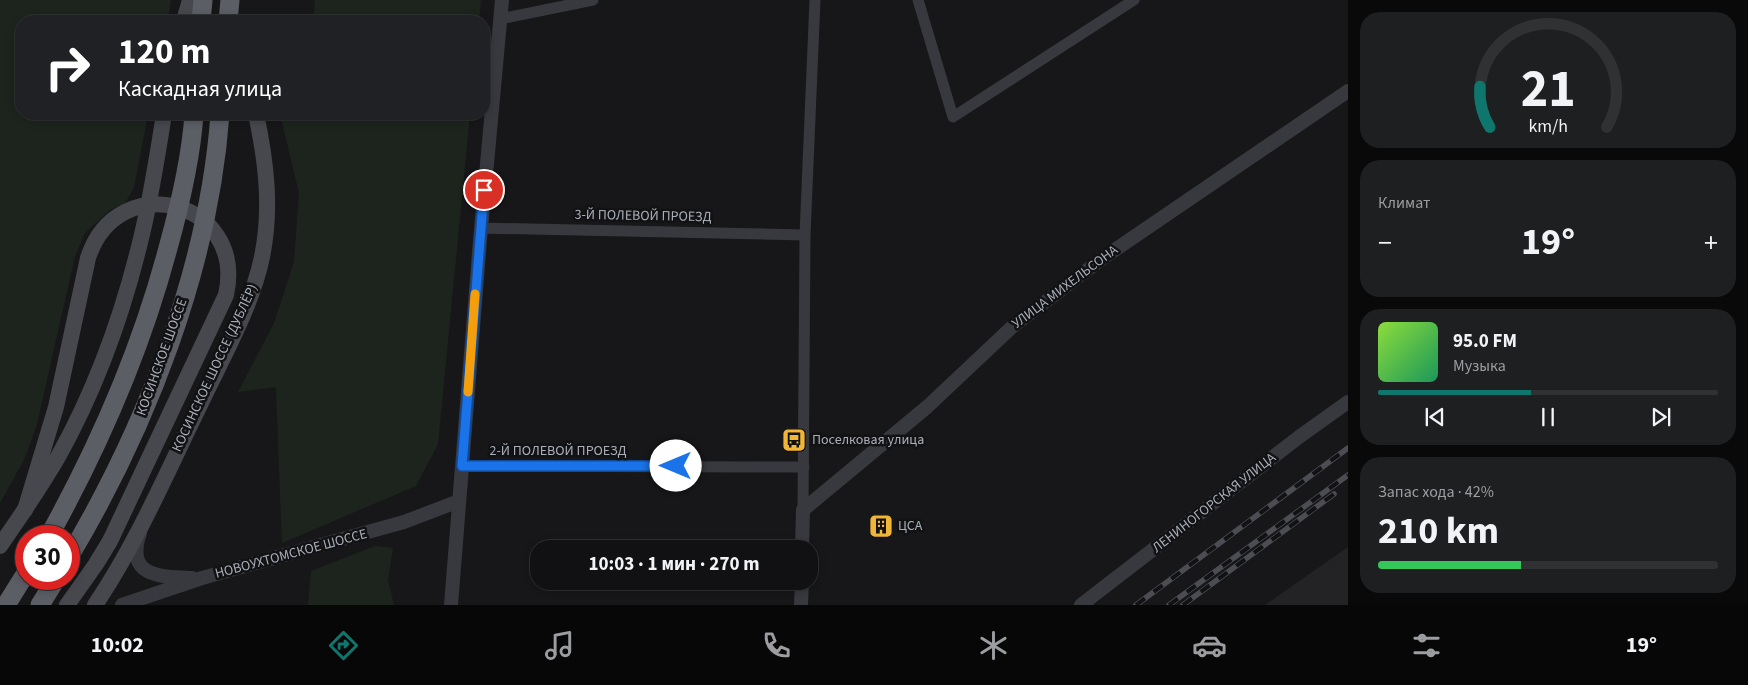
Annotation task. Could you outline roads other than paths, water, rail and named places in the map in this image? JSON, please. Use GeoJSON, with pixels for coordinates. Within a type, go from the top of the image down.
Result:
{"type":"FeatureCollection","features":[{"type":"Feature","properties":{"kind":"highway"},"geometry":{"type":"LineString","coordinates":[[202,15],[203,0]]}},
{"type":"Feature","properties":{"kind":"highway"},"geometry":{"type":"LineString","coordinates":[[229,15],[230,0]]}},
{"type":"Feature","properties":{"kind":"highway","name":"КОСИНСКОЕ ШОССЕ"},"geometry":{"type":"LineString","coordinates":[[55,525],[89,459],[123,386],[144,330],[176,219],[193,120]]}},
{"type":"Feature","properties":{"kind":"highway","name":"КОСИНСКОЕ ШОССЕ"},"geometry":{"type":"LineString","coordinates":[[80,537],[115,472],[143,412],[172,338],[188,284],[209,198],[219,120]]}},
{"type":"Feature","properties":{"kind":"highway"},"geometry":{"type":"LineString","coordinates":[[6,605],[15,590]]}},
{"type":"Feature","properties":{"kind":"highway"},"geometry":{"type":"LineString","coordinates":[[40,605],[49,590]]}},
{"type":"Feature","properties":{"kind":"main road"},"geometry":{"type":"LineString","coordinates":[[186,15],[190,0]]}},
{"type":"Feature","properties":{"kind":"main road"},"geometry":{"type":"LineString","coordinates":[[236,0],[237,15]]}},
{"type":"Feature","properties":{"kind":"main road"},"geometry":{"type":"LineString","coordinates":[[0,546],[26,510],[58,457],[80,414],[101,364],[118,316],[143,230],[163,120]]}},
{"type":"Feature","properties":{"kind":"main road","name":"КОСИНСКОЕ ШОССЕ (ДУБЛЁР)"},"geometry":{"type":"LineString","coordinates":[[95,605],[146,515],[238,325],[260,265],[266,231],[268,203],[264,154],[257,120]]}},
{"type":"Feature","properties":{"kind":"main road"},"geometry":{"type":"LineString","coordinates":[[26,510],[56,407],[88,258],[94,242],[100,233],[120,215],[130,210],[151,205],[173,205],[191,212],[200,218],[217,237],[227,261],[229,273],[226,295],[110,541],[67,605]]}},
{"type":"Feature","properties":{"kind":"street"},"geometry":{"type":"LineString","coordinates":[[451,605],[481,228],[502,0]]}},
{"type":"Feature","properties":{"kind":"street"},"geometry":{"type":"LineString","coordinates":[[500,19],[593,0]]}},
{"type":"Feature","properties":{"kind":"street"},"geometry":{"type":"LineString","coordinates":[[802,540],[805,235],[815,0]]}},
{"type":"Feature","properties":{"kind":"street"},"geometry":{"type":"LineString","coordinates":[[918,0],[953,117],[1134,0]]}},
{"type":"Feature","properties":{"kind":"street","name":"УЛИЦА МИХЕЛЬСОНА"},"geometry":{"type":"LineString","coordinates":[[803,510],[927,406],[1012,327],[1103,258],[1348,91]]}},
{"type":"Feature","properties":{"kind":"street","name":"3-Й ПОЛЕВОЙ ПРОЕЗД"},"geometry":{"type":"LineString","coordinates":[[481,228],[805,235]]}},
{"type":"Feature","properties":{"kind":"street","name":"ЛЕНИНОГОРСКАЯ УЛИЦА"},"geometry":{"type":"LineString","coordinates":[[1081,605],[1299,437],[1348,402]]}},
{"type":"Feature","properties":{"kind":"street","name":"2-Й ПОЛЕВОЙ ПРОЕЗД"},"geometry":{"type":"LineString","coordinates":[[462,466],[804,466]]}},
{"type":"Feature","properties":{"kind":"street","name":"НОВОУХТОМСКОЕ ШОССЕ"},"geometry":{"type":"LineString","coordinates":[[122,605],[202,578],[404,522],[459,501]]}},
{"type":"Feature","properties":{"kind":"street"},"geometry":{"type":"LineString","coordinates":[[146,515],[137,548],[137,558],[143,570],[156,576],[202,578]]}},
{"type":"Feature","properties":{"kind":"street"},"geometry":{"type":"LineString","coordinates":[[801,605],[802,590]]}},
{"type":"Feature","properties":{"kind":"railway"},"geometry":{"type":"LineString","coordinates":[[1136,605],[1348,448]]}},
{"type":"Feature","properties":{"kind":"railway"},"geometry":{"type":"LineString","coordinates":[[1169,605],[1348,475]]}},
{"type":"Feature","properties":{"kind":"railway"},"geometry":{"type":"LineString","coordinates":[[1183,605],[1334,494]]}},
{"type":"Feature","properties":{"kind":"place","name":"Поселковая улица"},"geometry":{"type":"Point","coordinates":[794,440]}},
{"type":"Feature","properties":{"kind":"place","name":"ЦСА"},"geometry":{"type":"Point","coordinates":[881,526]}}]}
